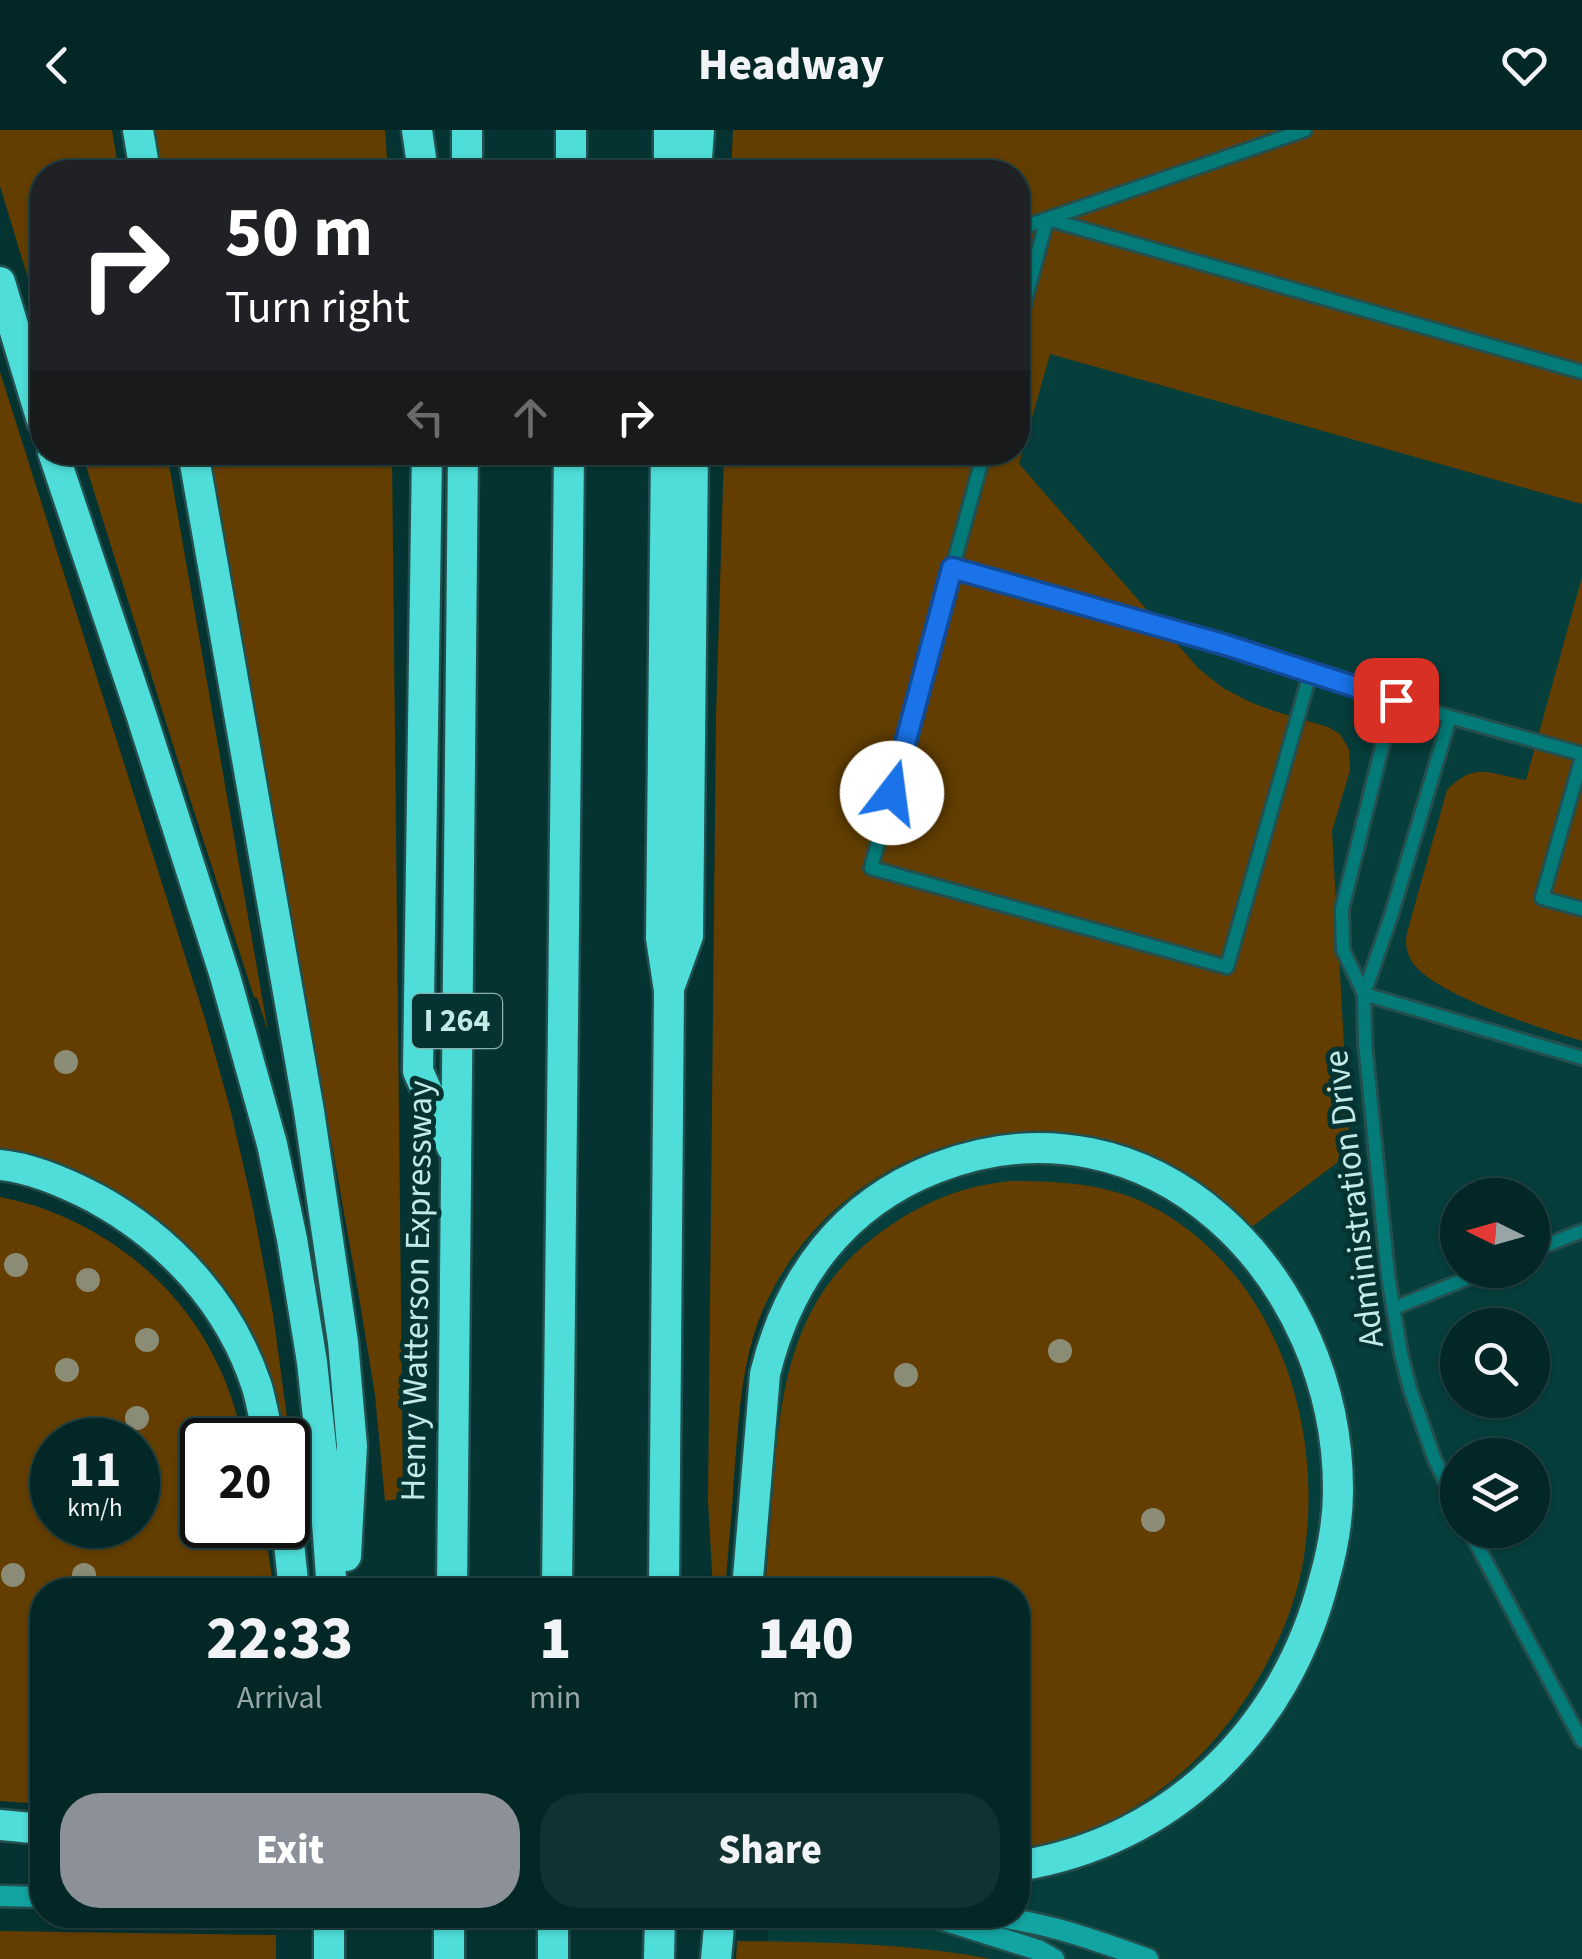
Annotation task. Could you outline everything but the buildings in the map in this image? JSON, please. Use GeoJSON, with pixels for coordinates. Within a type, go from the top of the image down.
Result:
{"type":"FeatureCollection","features":[{"type":"Feature","properties":{"kind":"highway"},"geometry":{"type":"LineString","coordinates":[[138,130],[143,160]]}},
{"type":"Feature","properties":{"kind":"highway"},"geometry":{"type":"LineString","coordinates":[[417,130],[421,160]]}},
{"type":"Feature","properties":{"kind":"highway"},"geometry":{"type":"LineString","coordinates":[[466,160],[467,130]]}},
{"type":"Feature","properties":{"kind":"highway"},"geometry":{"type":"LineString","coordinates":[[571,130],[571,160]]}},
{"type":"Feature","properties":{"kind":"highway"},"geometry":{"type":"LineString","coordinates":[[669,130],[669,160]]}},
{"type":"Feature","properties":{"kind":"highway"},"geometry":{"type":"LineString","coordinates":[[697,160],[699,130]]}},
{"type":"Feature","properties":{"kind":"highway"},"geometry":{"type":"LineString","coordinates":[[0,282],[30,381]]}},
{"type":"Feature","properties":{"kind":"highway"},"geometry":{"type":"LineString","coordinates":[[57,465],[219,957],[272,1144],[312,1362],[331,1578]]}},
{"type":"Feature","properties":{"kind":"highway"},"geometry":{"type":"LineString","coordinates":[[195,465],[309,1111],[344,1342],[352,1446],[345,1578]]}},
{"type":"Feature","properties":{"kind":"highway"},"geometry":{"type":"LineString","coordinates":[[427,465],[418,1071],[456,1156]]}},
{"type":"Feature","properties":{"kind":"highway","name":"Henry Watterson Expressway"},"geometry":{"type":"LineString","coordinates":[[452,1578],[463,465]]}},
{"type":"Feature","properties":{"kind":"highway"},"geometry":{"type":"LineString","coordinates":[[557,1578],[568,465]]}},
{"type":"Feature","properties":{"kind":"highway"},"geometry":{"type":"LineString","coordinates":[[664,1578],[668,991],[661,938],[666,465]]}},
{"type":"Feature","properties":{"kind":"highway"},"geometry":{"type":"LineString","coordinates":[[668,991],[688,936],[694,465]]}},
{"type":"Feature","properties":{"kind":"highway"},"geometry":{"type":"LineString","coordinates":[[748,1578],[765,1374],[773,1341],[804,1274],[855,1216],[888,1191],[962,1158],[1038,1148],[1077,1151],[1135,1165],[1169,1181],[1212,1210],[1243,1239],[1277,1282],[1300,1324],[1318,1366],[1329,1408],[1338,1492],[1332,1551],[1317,1610],[1293,1668],[1263,1717],[1229,1757],[1194,1789],[1122,1832],[1081,1850],[1030,1864]]}},
{"type":"Feature","properties":{"kind":"highway"},"geometry":{"type":"LineString","coordinates":[[0,1166],[41,1175],[122,1213],[183,1264],[236,1338],[257,1388],[264,1418]]}},
{"type":"Feature","properties":{"kind":"highway"},"geometry":{"type":"LineString","coordinates":[[289,1548],[293,1578]]}},
{"type":"Feature","properties":{"kind":"highway"},"geometry":{"type":"LineString","coordinates":[[0,1825],[30,1828]]}},
{"type":"Feature","properties":{"kind":"highway"},"geometry":{"type":"LineString","coordinates":[[329,1928],[329,1959]]}},
{"type":"Feature","properties":{"kind":"highway"},"geometry":{"type":"LineString","coordinates":[[448,1959],[449,1928]]}},
{"type":"Feature","properties":{"kind":"highway"},"geometry":{"type":"LineString","coordinates":[[553,1928],[553,1959]]}},
{"type":"Feature","properties":{"kind":"highway"},"geometry":{"type":"LineString","coordinates":[[659,1959],[660,1928]]}},
{"type":"Feature","properties":{"kind":"highway"},"geometry":{"type":"LineString","coordinates":[[716,1959],[719,1928]]}},
{"type":"Feature","properties":{"kind":"main road"},"geometry":{"type":"LineString","coordinates":[[0,1896],[30,1896]]}},
{"type":"Feature","properties":{"kind":"main road"},"geometry":{"type":"LineString","coordinates":[[1030,1923],[1148,1959]]}},
{"type":"Feature","properties":{"kind":"main road"},"geometry":{"type":"LineString","coordinates":[[968,1928],[1038,1950],[1054,1959]]}},
{"type":"Feature","properties":{"kind":"lane"},"geometry":{"type":"LineString","coordinates":[[1030,225],[1305,130]]}},
{"type":"Feature","properties":{"kind":"lane"},"geometry":{"type":"LineString","coordinates":[[1030,281],[1046,219]]}},
{"type":"Feature","properties":{"kind":"lane"},"geometry":{"type":"LineString","coordinates":[[1046,219],[1582,372]]}},
{"type":"Feature","properties":{"kind":"lane"},"geometry":{"type":"LineString","coordinates":[[980,465],[871,868],[1228,968],[1310,674]]}},
{"type":"Feature","properties":{"kind":"lane"},"geometry":{"type":"LineString","coordinates":[[952,568],[1226,645],[1450,718],[1582,756],[1542,898],[1582,909]]}},
{"type":"Feature","properties":{"kind":"lane","name":"Administration Drive"},"geometry":{"type":"LineString","coordinates":[[1364,994],[1343,950],[1342,909],[1396,700]]}},
{"type":"Feature","properties":{"kind":"lane","name":"Administration Drive"},"geometry":{"type":"LineString","coordinates":[[1440,1470],[1410,1390],[1388,1276],[1365,1043],[1364,994],[1450,718]]}},
{"type":"Feature","properties":{"kind":"lane"},"geometry":{"type":"LineString","coordinates":[[1364,994],[1582,1058]]}},
{"type":"Feature","properties":{"kind":"lane"},"geometry":{"type":"LineString","coordinates":[[1550,1244],[1582,1231]]}},
{"type":"Feature","properties":{"kind":"lane"},"geometry":{"type":"LineString","coordinates":[[1394,1308],[1443,1288]]}},
{"type":"Feature","properties":{"kind":"lane"},"geometry":{"type":"LineString","coordinates":[[1479,1548],[1582,1742]]}},
{"type":"Feature","properties":{"kind":"shaded area"},"geometry":{"type":"Polygon","coordinates":[[[0,130],[112,130],[117,160],[30,160],[30,285],[0,186],[0,130]]]}},
{"type":"Feature","properties":{"kind":"shaded area"},"geometry":{"type":"Polygon","coordinates":[[[154,130],[385,130],[387,160],[158,160],[154,130]]]}},
{"type":"Feature","properties":{"kind":"shaded area"},"geometry":{"type":"Polygon","coordinates":[[[733,130],[1582,130],[1582,504],[1050,354],[1030,425],[1030,160],[732,160],[733,130]]]}},
{"type":"Feature","properties":{"kind":"shaded area"},"geometry":{"type":"Polygon","coordinates":[[[1582,130],[1582,1959],[768,1959],[768,1928],[1030,1928],[1030,1578],[767,1578],[765,1055],[1013,465],[1030,465],[1030,171],[1582,130]]]}},
{"type":"Feature","properties":{"kind":"shaded area"},"geometry":{"type":"Polygon","coordinates":[[[0,372],[231,1112],[273,1314],[287,1418],[281,1418],[269,1374],[235,1304],[191,1249],[136,1203],[106,1185],[65,1167],[0,1150],[0,372]]]}},
{"type":"Feature","properties":{"kind":"shaded area"},"geometry":{"type":"Polygon","coordinates":[[[86,465],[169,465],[268,1031],[183,777],[86,465]]]}},
{"type":"Feature","properties":{"kind":"shaded area"},"geometry":{"type":"Polygon","coordinates":[[[211,465],[392,465],[403,1498],[385,1501],[375,1395],[211,465]]]}},
{"type":"Feature","properties":{"kind":"shaded area"},"geometry":{"type":"Polygon","coordinates":[[[724,465],[1020,465],[1199,669],[1250,702],[1340,734],[1349,749],[1350,770],[1332,831],[1350,1153],[1253,1226],[1069,1141],[1040,1133],[989,1136],[954,1144],[897,1166],[869,1183],[843,1202],[799,1249],[781,1275],[754,1334],[740,1405],[726,1578],[712,1578],[708,1501],[716,717],[724,465]]]}},
{"type":"Feature","properties":{"kind":"shaded area"},"geometry":{"type":"Polygon","coordinates":[[[1582,577],[1582,1041],[1489,1009],[1440,985],[1411,960],[1406,941],[1447,790],[1475,772],[1526,780],[1582,577]]]}},
{"type":"Feature","properties":{"kind":"shaded area"},"geometry":{"type":"Polygon","coordinates":[[[994,1183],[1079,1184],[1113,1191],[1145,1203],[1191,1232],[1229,1268],[1260,1311],[1283,1358],[1299,1409],[1307,1462],[1308,1515],[1295,1597],[1271,1655],[1237,1711],[1196,1759],[1138,1805],[1080,1834],[1030,1850],[1030,1578],[766,1578],[783,1402],[790,1367],[815,1304],[860,1249],[891,1225],[933,1201],[994,1183]]]}},
{"type":"Feature","properties":{"kind":"shaded area"},"geometry":{"type":"Polygon","coordinates":[[[0,1197],[35,1206],[100,1235],[157,1279],[202,1335],[227,1385],[237,1418],[180,1418],[180,1548],[268,1548],[272,1578],[30,1578],[30,1803],[0,1801],[0,1197]]]}},
{"type":"Feature","properties":{"kind":"shaded area"},"geometry":{"type":"Polygon","coordinates":[[[0,1931],[276,1935],[276,1959],[0,1959],[0,1931]]]}},
{"type":"Feature","properties":{"kind":"shaded area"},"geometry":{"type":"Polygon","coordinates":[[[737,1941],[896,1947],[991,1959],[736,1959],[737,1941]]]}},
{"type":"Feature","properties":{"kind":"route"},"geometry":{"type":"LineString","coordinates":[[892,793],[952,568],[1226,645],[1396,700]]}}]}
